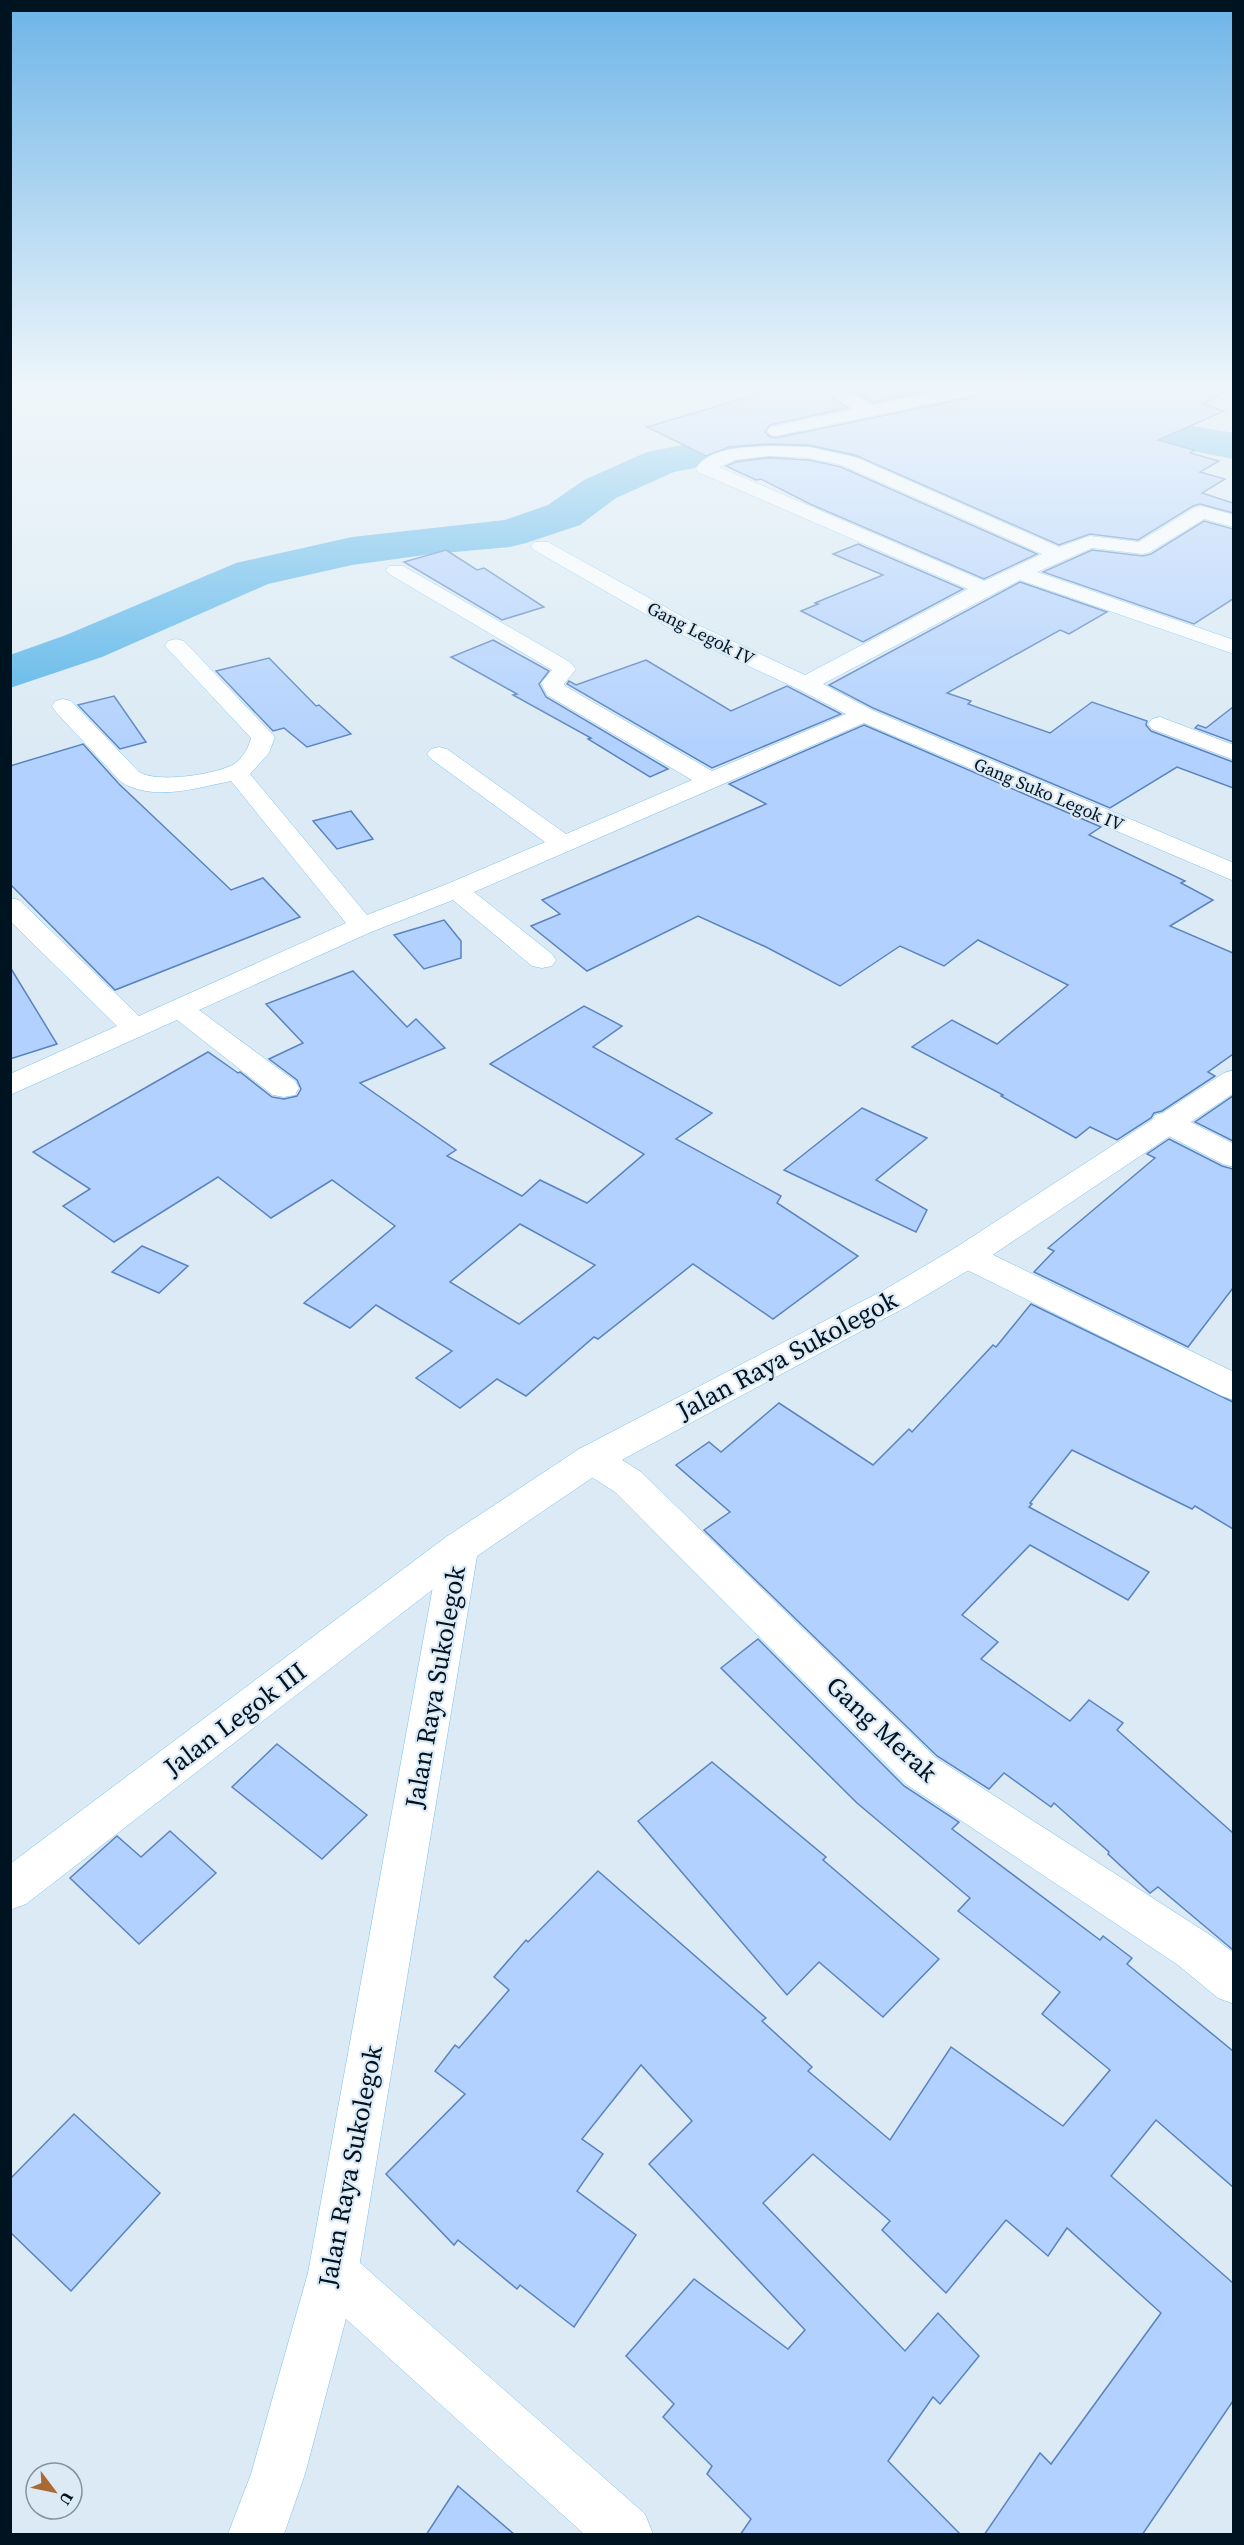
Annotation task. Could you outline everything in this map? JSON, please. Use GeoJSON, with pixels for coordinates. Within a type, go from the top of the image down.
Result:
{"type":"FeatureCollection","features":[{"type":"Feature","properties":{"kind":"street"},"geometry":{"type":"LineString","coordinates":[[797,508],[984,589]]}},
{"type":"Feature","properties":{"kind":"street"},"geometry":{"type":"LineString","coordinates":[[953,508],[1058,554]]}},
{"type":"Feature","properties":{"kind":"street"},"geometry":{"type":"LineString","coordinates":[[806,684],[984,589],[1058,554],[1090,542],[1143,548],[1201,512],[1233,521]]}},
{"type":"Feature","properties":{"kind":"street","name":"Gang Legok IV"},"geometry":{"type":"LineString","coordinates":[[541,546],[688,629],[806,684],[864,715]]}},
{"type":"Feature","properties":{"kind":"street"},"geometry":{"type":"LineString","coordinates":[[396,570],[565,669],[552,683],[555,690],[710,780]]}},
{"type":"Feature","properties":{"kind":"street"},"geometry":{"type":"LineString","coordinates":[[1021,573],[1233,648]]}},
{"type":"Feature","properties":{"kind":"street"},"geometry":{"type":"LineString","coordinates":[[63,706],[130,777],[143,784],[167,784],[237,773],[257,755],[263,737],[176,646]]}},
{"type":"Feature","properties":{"kind":"street"},"geometry":{"type":"LineString","coordinates":[[10,1086],[362,926],[456,890],[864,715]]}},
{"type":"Feature","properties":{"kind":"street","name":"Gang Suko Legok IV"},"geometry":{"type":"LineString","coordinates":[[864,715],[1233,873]]}},
{"type":"Feature","properties":{"kind":"street"},"geometry":{"type":"LineString","coordinates":[[1160,724],[1233,753]]}},
{"type":"Feature","properties":{"kind":"street"},"geometry":{"type":"LineString","coordinates":[[440,754],[564,844]]}},
{"type":"Feature","properties":{"kind":"street"},"geometry":{"type":"LineString","coordinates":[[237,773],[362,926]]}},
{"type":"Feature","properties":{"kind":"street"},"geometry":{"type":"LineString","coordinates":[[456,890],[542,960]]}},
{"type":"Feature","properties":{"kind":"street"},"geometry":{"type":"LineString","coordinates":[[10,906],[136,1029]]}},
{"type":"Feature","properties":{"kind":"street"},"geometry":{"type":"LineString","coordinates":[[179,1008],[284,1088]]}},
{"type":"Feature","properties":{"kind":"street","name":"Jalan Raya Sukolegok"},"geometry":{"type":"LineString","coordinates":[[256,2535],[278,2474],[333,2273],[459,1548],[592,1459],[896,1298],[967,1256],[1233,1079]]}},
{"type":"Feature","properties":{"kind":"street"},"geometry":{"type":"LineString","coordinates":[[1166,1122],[1233,1157]]}},
{"type":"Feature","properties":{"kind":"street"},"geometry":{"type":"LineString","coordinates":[[967,1256],[1233,1387]]}},
{"type":"Feature","properties":{"kind":"street","name":"Gang Merak"},"geometry":{"type":"LineString","coordinates":[[592,1459],[628,1482],[921,1771],[1194,1950],[1233,1982]]}},
{"type":"Feature","properties":{"kind":"street","name":"Jalan Legok III"},"geometry":{"type":"LineString","coordinates":[[10,1890],[459,1548]]}},
{"type":"Feature","properties":{"kind":"street"},"geometry":{"type":"LineString","coordinates":[[333,2273],[625,2535]]}},
{"type":"Feature","properties":{"kind":"building"},"geometry":{"type":"Polygon","coordinates":[[[819,508],[933,508],[1037,554],[984,579],[819,508]]]}},
{"type":"Feature","properties":{"kind":"building"},"geometry":{"type":"Polygon","coordinates":[[[975,508],[1190,508],[1138,540],[1090,534],[1059,545],[975,508]]]}},
{"type":"Feature","properties":{"kind":"building"},"geometry":{"type":"Polygon","coordinates":[[[1214,508],[1233,508],[1233,513],[1214,508]]]}},
{"type":"Feature","properties":{"kind":"building"},"geometry":{"type":"Polygon","coordinates":[[[1204,521],[1233,529],[1233,599],[1194,624],[1043,572],[1092,550],[1143,556],[1151,554],[1204,521]]]}},
{"type":"Feature","properties":{"kind":"building"},"geometry":{"type":"Polygon","coordinates":[[[858,544],[963,589],[863,642],[801,611],[883,575],[833,554],[858,544]]]}},
{"type":"Feature","properties":{"kind":"building"},"geometry":{"type":"Polygon","coordinates":[[[446,550],[477,570],[484,568],[544,607],[502,620],[404,562],[446,550]]]}},
{"type":"Feature","properties":{"kind":"building"},"geometry":{"type":"Polygon","coordinates":[[[1020,582],[1107,612],[1069,634],[1060,630],[947,693],[971,701],[968,704],[1050,733],[1092,702],[1147,721],[1146,725],[1151,731],[1233,762],[1233,788],[1177,767],[1110,808],[873,708],[829,685],[1020,582]]]}},
{"type":"Feature","properties":{"kind":"building"},"geometry":{"type":"Polygon","coordinates":[[[493,640],[549,671],[539,684],[546,697],[668,769],[650,777],[588,739],[591,738],[513,695],[517,694],[451,657],[493,640]]]}},
{"type":"Feature","properties":{"kind":"building"},"geometry":{"type":"Polygon","coordinates":[[[269,658],[316,706],[319,705],[351,734],[307,747],[284,728],[273,731],[216,671],[269,658]]]}},
{"type":"Feature","properties":{"kind":"building"},"geometry":{"type":"Polygon","coordinates":[[[646,660],[731,711],[787,686],[841,714],[712,768],[567,684],[569,681],[576,685],[646,660]]]}},
{"type":"Feature","properties":{"kind":"building"},"geometry":{"type":"Polygon","coordinates":[[[114,696],[146,742],[120,749],[78,705],[114,696]]]}},
{"type":"Feature","properties":{"kind":"building"},"geometry":{"type":"Polygon","coordinates":[[[1233,707],[1233,742],[1195,728],[1198,725],[1206,728],[1233,707]]]}},
{"type":"Feature","properties":{"kind":"building"},"geometry":{"type":"Polygon","coordinates":[[[864,725],[1101,827],[1089,835],[1185,881],[1181,883],[1213,900],[1170,926],[1233,953],[1233,1054],[1208,1072],[1215,1076],[1162,1111],[1154,1113],[1151,1118],[1117,1140],[1090,1127],[1076,1138],[1001,1096],[1003,1095],[912,1047],[952,1020],[997,1044],[1068,985],[978,940],[944,966],[900,946],[840,986],[766,947],[698,916],[587,971],[531,926],[560,914],[542,900],[766,804],[729,784],[864,725]]]}},
{"type":"Feature","properties":{"kind":"building"},"geometry":{"type":"Polygon","coordinates":[[[83,744],[119,784],[231,890],[263,878],[300,917],[115,990],[10,884],[10,766],[83,744]]]}},
{"type":"Feature","properties":{"kind":"building"},"geometry":{"type":"Polygon","coordinates":[[[351,811],[373,839],[337,849],[313,821],[351,811]]]}},
{"type":"Feature","properties":{"kind":"building"},"geometry":{"type":"Polygon","coordinates":[[[444,920],[461,941],[461,958],[424,969],[394,935],[444,920]]]}},
{"type":"Feature","properties":{"kind":"building"},"geometry":{"type":"Polygon","coordinates":[[[10,967],[57,1044],[10,1059],[10,967]]]}},
{"type":"Feature","properties":{"kind":"building"},"geometry":{"type":"Polygon","coordinates":[[[353,971],[407,1027],[416,1019],[445,1048],[360,1083],[456,1150],[447,1156],[522,1196],[540,1180],[587,1203],[644,1154],[490,1064],[584,1006],[622,1026],[593,1047],[712,1113],[676,1139],[781,1196],[777,1203],[858,1256],[773,1319],[693,1264],[598,1339],[594,1337],[526,1396],[497,1379],[460,1408],[416,1378],[452,1351],[376,1305],[350,1328],[304,1303],[395,1226],[332,1180],[271,1218],[218,1177],[114,1242],[63,1206],[90,1189],[33,1152],[208,1052],[238,1073],[240,1072],[272,1097],[284,1099],[297,1096],[301,1089],[297,1080],[269,1059],[303,1043],[266,1004],[353,971]],[[520,1224],[450,1282],[519,1324],[595,1265],[520,1224]]]}},
{"type":"Feature","properties":{"kind":"building"},"geometry":{"type":"Polygon","coordinates":[[[1233,1096],[1233,1141],[1195,1122],[1233,1096]]]}},
{"type":"Feature","properties":{"kind":"building"},"geometry":{"type":"Polygon","coordinates":[[[862,1108],[927,1138],[876,1180],[927,1210],[916,1232],[784,1170],[862,1108]]]}},
{"type":"Feature","properties":{"kind":"building"},"geometry":{"type":"Polygon","coordinates":[[[1169,1139],[1222,1166],[1233,1169],[1233,1288],[1188,1347],[1034,1272],[1054,1251],[1048,1248],[1155,1158],[1147,1154],[1169,1139]]]}},
{"type":"Feature","properties":{"kind":"building"},"geometry":{"type":"Polygon","coordinates":[[[142,1246],[188,1266],[159,1293],[112,1272],[142,1246]]]}},
{"type":"Feature","properties":{"kind":"building"},"geometry":{"type":"Polygon","coordinates":[[[1031,1304],[1233,1402],[1233,1529],[1195,1506],[1192,1509],[1072,1450],[1029,1507],[1149,1572],[1128,1600],[1030,1545],[962,1615],[998,1642],[981,1659],[1070,1721],[1089,1700],[1123,1723],[1117,1730],[1233,1833],[1233,1950],[1158,1887],[1150,1893],[1108,1854],[1109,1852],[1054,1803],[1051,1807],[1004,1773],[989,1789],[937,1756],[704,1530],[730,1512],[676,1465],[709,1442],[721,1452],[779,1403],[873,1465],[909,1429],[912,1432],[993,1345],[996,1347],[1031,1304]]]}},
{"type":"Feature","properties":{"kind":"building"},"geometry":{"type":"Polygon","coordinates":[[[758,1639],[904,1786],[959,1822],[952,1829],[1100,1940],[1103,1936],[1132,1958],[1127,1964],[1233,2051],[1233,2187],[1156,2120],[1111,2176],[1233,2283],[1233,2401],[1142,2535],[984,2535],[1040,2453],[1051,2464],[1161,2313],[1067,2228],[1048,2256],[1006,2220],[946,2293],[882,2230],[890,2221],[813,2154],[763,2203],[905,2351],[938,2313],[979,2356],[940,2404],[933,2397],[888,2461],[961,2535],[740,2535],[751,2519],[707,2474],[712,2466],[663,2417],[674,2404],[626,2356],[694,2279],[788,2349],[805,2330],[649,2164],[692,2121],[641,2065],[582,2139],[603,2154],[577,2191],[636,2235],[574,2327],[520,2285],[517,2289],[458,2240],[454,2245],[386,2174],[465,2094],[435,2071],[455,2045],[459,2048],[509,1990],[494,1977],[526,1940],[528,1942],[598,1871],[766,2018],[762,2021],[812,2067],[808,2071],[890,2140],[951,2047],[1063,2126],[1110,2070],[1042,2014],[1060,1992],[958,1911],[970,1898],[857,1803],[721,1668],[758,1639]]]}},
{"type":"Feature","properties":{"kind":"building"},"geometry":{"type":"Polygon","coordinates":[[[277,1744],[367,1815],[322,1859],[232,1787],[277,1744]]]}},
{"type":"Feature","properties":{"kind":"building"},"geometry":{"type":"Polygon","coordinates":[[[712,1762],[826,1857],[823,1860],[939,1959],[883,2017],[819,1962],[787,1995],[638,1821],[712,1762]]]}},
{"type":"Feature","properties":{"kind":"building"},"geometry":{"type":"Polygon","coordinates":[[[170,1831],[216,1873],[139,1944],[70,1878],[117,1836],[141,1857],[170,1831]]]}},
{"type":"Feature","properties":{"kind":"building"},"geometry":{"type":"Polygon","coordinates":[[[74,2114],[160,2193],[71,2291],[10,2232],[10,2179],[74,2114]]]}},
{"type":"Feature","properties":{"kind":"building"},"geometry":{"type":"Polygon","coordinates":[[[458,2486],[515,2535],[426,2535],[458,2486]]]}},
{"type":"Feature","properties":{"kind":"waterway"},"geometry":{"type":"LineString","coordinates":[[10,673],[84,646],[253,573],[352,551],[432,540],[510,533],[564,515],[574,508]]}}]}
